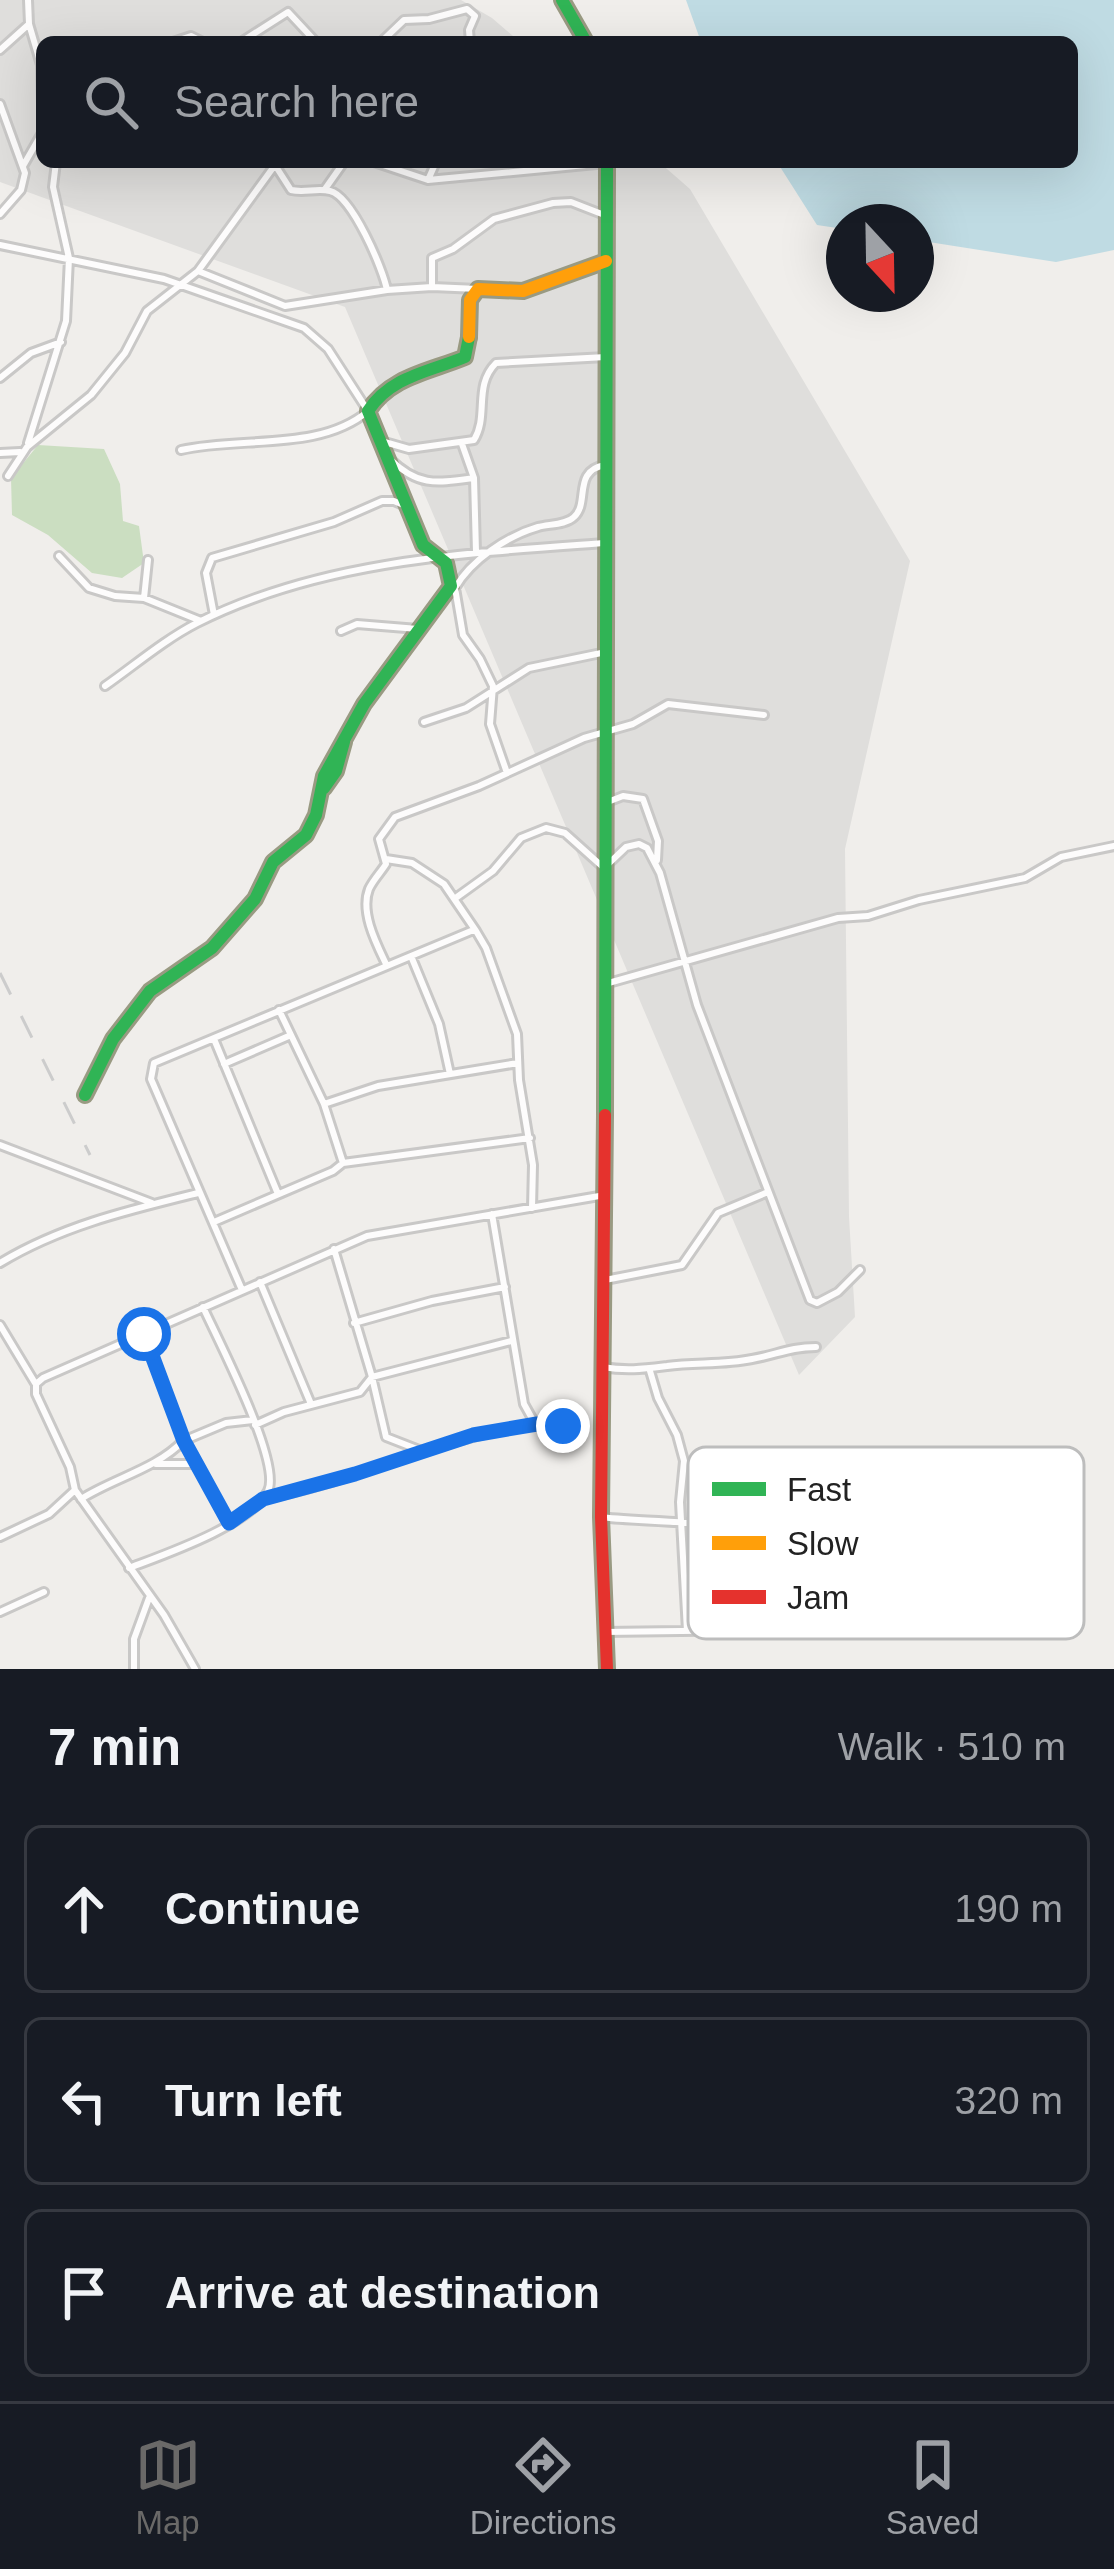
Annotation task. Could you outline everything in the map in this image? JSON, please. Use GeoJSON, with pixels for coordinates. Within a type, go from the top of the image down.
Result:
{"type":"FeatureCollection","features":[{"type":"Feature","properties":{"kind":"main road"},"geometry":{"type":"LineString","coordinates":[[562,0],[583,36]]}},
{"type":"Feature","properties":{"kind":"main road"},"geometry":{"type":"LineString","coordinates":[[607,168],[601,1517],[607,1669]]}},
{"type":"Feature","properties":{"kind":"main road"},"geometry":{"type":"LineString","coordinates":[[85,1095],[113,1039],[151,991],[212,948],[255,899],[272,862],[306,836],[320,792],[364,704],[451,586],[448,568],[423,544],[368,411],[378,396],[408,376],[465,357],[470,300],[478,290],[523,291],[606,261]]}},
{"type":"Feature","properties":{"kind":"street"},"geometry":{"type":"LineString","coordinates":[[28,0],[36,49]]}},
{"type":"Feature","properties":{"kind":"street"},"geometry":{"type":"LineString","coordinates":[[387,36],[404,20],[466,9],[475,16],[470,36]]}},
{"type":"Feature","properties":{"kind":"street"},"geometry":{"type":"LineString","coordinates":[[250,36],[285,12],[293,14],[311,36]]}},
{"type":"Feature","properties":{"kind":"street"},"geometry":{"type":"LineString","coordinates":[[0,50],[29,24]]}},
{"type":"Feature","properties":{"kind":"street"},"geometry":{"type":"LineString","coordinates":[[0,104],[23,167]]}},
{"type":"Feature","properties":{"kind":"street"},"geometry":{"type":"LineString","coordinates":[[0,214],[21,190],[23,167],[36,144]]}},
{"type":"Feature","properties":{"kind":"street"},"geometry":{"type":"LineString","coordinates":[[25,450],[61,342],[69,258],[53,187],[55,168]]}},
{"type":"Feature","properties":{"kind":"street"},"geometry":{"type":"LineString","coordinates":[[8,476],[25,450],[91,395],[125,353],[147,311],[198,271],[271,168]]}},
{"type":"Feature","properties":{"kind":"street"},"geometry":{"type":"LineString","coordinates":[[278,168],[292,190],[324,190],[344,200],[380,260],[387,290]]}},
{"type":"Feature","properties":{"kind":"street"},"geometry":{"type":"LineString","coordinates":[[324,190],[340,168]]}},
{"type":"Feature","properties":{"kind":"street"},"geometry":{"type":"LineString","coordinates":[[392,168],[428,180],[547,168]]}},
{"type":"Feature","properties":{"kind":"street"},"geometry":{"type":"LineString","coordinates":[[428,180],[433,168]]}},
{"type":"Feature","properties":{"kind":"street"},"geometry":{"type":"LineString","coordinates":[[431,287],[432,258],[453,250],[494,219],[563,201],[607,216]]}},
{"type":"Feature","properties":{"kind":"street"},"geometry":{"type":"LineString","coordinates":[[0,245],[177,284],[304,328],[328,349],[368,411],[340,430],[223,441],[181,450]]}},
{"type":"Feature","properties":{"kind":"street"},"geometry":{"type":"LineString","coordinates":[[198,271],[285,306],[387,290],[478,290]]}},
{"type":"Feature","properties":{"kind":"street"},"geometry":{"type":"LineString","coordinates":[[0,378],[31,353],[61,342]]}},
{"type":"Feature","properties":{"kind":"street"},"geometry":{"type":"LineString","coordinates":[[381,441],[400,449],[474,440],[479,433],[484,382],[496,363],[606,357]]}},
{"type":"Feature","properties":{"kind":"street"},"geometry":{"type":"LineString","coordinates":[[462,444],[474,478],[476,552]]}},
{"type":"Feature","properties":{"kind":"street"},"geometry":{"type":"LineString","coordinates":[[0,453],[25,450]]}},
{"type":"Feature","properties":{"kind":"street"},"geometry":{"type":"LineString","coordinates":[[387,455],[418,480],[474,478]]}},
{"type":"Feature","properties":{"kind":"street"},"geometry":{"type":"LineString","coordinates":[[506,771],[490,724],[493,691],[480,658],[463,634],[455,588],[465,572],[493,550],[538,526],[572,519],[578,514],[580,493],[590,473],[605,465]]}},
{"type":"Feature","properties":{"kind":"street"},"geometry":{"type":"LineString","coordinates":[[214,616],[206,573],[212,558],[334,522],[382,501],[407,507]]}},
{"type":"Feature","properties":{"kind":"street"},"geometry":{"type":"LineString","coordinates":[[105,686],[201,621],[298,585],[476,552],[605,543]]}},
{"type":"Feature","properties":{"kind":"street"},"geometry":{"type":"LineString","coordinates":[[59,556],[89,588],[144,598],[201,621]]}},
{"type":"Feature","properties":{"kind":"street"},"geometry":{"type":"LineString","coordinates":[[144,598],[148,560]]}},
{"type":"Feature","properties":{"kind":"street"},"geometry":{"type":"LineString","coordinates":[[341,631],[357,624],[418,629]]}},
{"type":"Feature","properties":{"kind":"street"},"geometry":{"type":"LineString","coordinates":[[424,722],[466,708],[529,668],[606,652]]}},
{"type":"Feature","properties":{"kind":"street"},"geometry":{"type":"LineString","coordinates":[[386,964],[367,901],[370,884],[384,869],[379,839],[394,817],[643,720],[674,703],[764,715]]}},
{"type":"Feature","properties":{"kind":"street"},"geometry":{"type":"LineString","coordinates":[[605,803],[623,796],[643,799],[658,841],[656,864]]}},
{"type":"Feature","properties":{"kind":"street"},"geometry":{"type":"LineString","coordinates":[[457,897],[493,872],[521,838],[546,828],[565,833],[604,868],[626,848],[639,844],[647,848],[656,864],[697,1005],[789,1255],[812,1303],[838,1292],[860,1270]]}},
{"type":"Feature","properties":{"kind":"street"},"geometry":{"type":"LineString","coordinates":[[604,985],[838,918],[868,916],[1025,878],[1061,857],[1114,846]]}},
{"type":"Feature","properties":{"kind":"street"},"geometry":{"type":"LineString","coordinates":[[385,859],[423,869],[457,897],[486,948],[517,1034],[530,1138],[532,1208]]}},
{"type":"Feature","properties":{"kind":"street"},"geometry":{"type":"LineString","coordinates":[[242,1289],[151,1072],[156,1061],[476,931]]}},
{"type":"Feature","properties":{"kind":"street"},"geometry":{"type":"LineString","coordinates":[[411,956],[439,1024],[450,1074]]}},
{"type":"Feature","properties":{"kind":"street"},"geometry":{"type":"LineString","coordinates":[[279,1010],[324,1104],[343,1162]]}},
{"type":"Feature","properties":{"kind":"street"},"geometry":{"type":"LineString","coordinates":[[224,1064],[291,1035]]}},
{"type":"Feature","properties":{"kind":"street"},"geometry":{"type":"LineString","coordinates":[[214,1039],[278,1194]]}},
{"type":"Feature","properties":{"kind":"street"},"geometry":{"type":"LineString","coordinates":[[324,1104],[378,1086],[518,1064]]}},
{"type":"Feature","properties":{"kind":"street"},"geometry":{"type":"LineString","coordinates":[[214,1223],[343,1162],[530,1138]]}},
{"type":"Feature","properties":{"kind":"street"},"geometry":{"type":"LineString","coordinates":[[0,1145],[155,1204]]}},
{"type":"Feature","properties":{"kind":"street"},"geometry":{"type":"LineString","coordinates":[[605,1280],[682,1265],[718,1214],[768,1192]]}},
{"type":"Feature","properties":{"kind":"street"},"geometry":{"type":"LineString","coordinates":[[0,1263],[60,1233],[198,1193]]}},
{"type":"Feature","properties":{"kind":"street"},"geometry":{"type":"LineString","coordinates":[[36,1384],[242,1289],[393,1229],[605,1196]]}},
{"type":"Feature","properties":{"kind":"street"},"geometry":{"type":"LineString","coordinates":[[493,1214],[524,1404],[537,1424]]}},
{"type":"Feature","properties":{"kind":"street"},"geometry":{"type":"LineString","coordinates":[[334,1250],[386,1437],[425,1451]]}},
{"type":"Feature","properties":{"kind":"street"},"geometry":{"type":"LineString","coordinates":[[260,1282],[311,1404]]}},
{"type":"Feature","properties":{"kind":"street"},"geometry":{"type":"LineString","coordinates":[[354,1323],[505,1287]]}},
{"type":"Feature","properties":{"kind":"street"},"geometry":{"type":"LineString","coordinates":[[203,1307],[254,1422],[271,1475],[263,1499]]}},
{"type":"Feature","properties":{"kind":"street"},"geometry":{"type":"LineString","coordinates":[[0,1324],[36,1384],[39,1404],[70,1467],[75,1490],[195,1669]]}},
{"type":"Feature","properties":{"kind":"street"},"geometry":{"type":"LineString","coordinates":[[144,1334],[194,1464],[229,1523]]}},
{"type":"Feature","properties":{"kind":"street"},"geometry":{"type":"LineString","coordinates":[[81,1499],[226,1423],[254,1422],[360,1391],[372,1377],[511,1341]]}},
{"type":"Feature","properties":{"kind":"street"},"geometry":{"type":"LineString","coordinates":[[602,1367],[650,1371],[816,1347]]}},
{"type":"Feature","properties":{"kind":"street"},"geometry":{"type":"LineString","coordinates":[[604,1632],[687,1631],[680,1524],[682,1450],[650,1371]]}},
{"type":"Feature","properties":{"kind":"street"},"geometry":{"type":"LineString","coordinates":[[129,1568],[196,1542],[263,1499],[497,1429],[563,1426]]}},
{"type":"Feature","properties":{"kind":"street"},"geometry":{"type":"LineString","coordinates":[[153,1464],[194,1464]]}},
{"type":"Feature","properties":{"kind":"street"},"geometry":{"type":"LineString","coordinates":[[0,1537],[50,1514],[75,1490]]}},
{"type":"Feature","properties":{"kind":"street"},"geometry":{"type":"LineString","coordinates":[[601,1517],[688,1525]]}},
{"type":"Feature","properties":{"kind":"street"},"geometry":{"type":"LineString","coordinates":[[0,1612],[44,1592]]}},
{"type":"Feature","properties":{"kind":"street"},"geometry":{"type":"LineString","coordinates":[[134,1669],[134,1639],[150,1596]]}},
{"type":"Feature","properties":{"kind":"shaded area"},"geometry":{"type":"Polygon","coordinates":[[[0,0],[461,0],[513,36],[36,36],[36,168],[666,168],[690,189],[910,561],[845,849],[849,1217],[855,1317],[799,1375],[345,307],[0,182],[0,0]]]}},
{"type":"Feature","properties":{"kind":"green space"},"geometry":{"type":"Polygon","coordinates":[[[38,445],[104,449],[120,484],[123,521],[139,526],[144,563],[122,578],[92,573],[48,535],[12,515],[11,478],[38,445]]]}},
{"type":"Feature","properties":{"kind":"water"},"geometry":{"type":"Polygon","coordinates":[[[686,0],[1114,0],[1114,250],[1056,262],[934,243],[934,204],[826,204],[826,226],[817,225],[781,168],[1078,168],[1078,36],[699,36],[686,0]]]}},
{"type":"Feature","properties":{"kind":"railway"},"geometry":{"type":"LineString","coordinates":[[0,973],[90,1155]]}},
{"type":"Feature","properties":{"kind":"traffic: fast"},"geometry":{"type":"LineString","coordinates":[[562,0],[583,36]]}},
{"type":"Feature","properties":{"kind":"traffic: fast"},"geometry":{"type":"LineString","coordinates":[[605,1115],[607,168]]}},
{"type":"Feature","properties":{"kind":"traffic: fast"},"geometry":{"type":"LineString","coordinates":[[85,1095],[113,1039],[150,991],[212,948],[255,899],[273,862],[306,835],[316,815],[324,776],[364,704],[451,586],[446,563],[423,545],[368,411],[399,382],[465,357],[469,337]]}},
{"type":"Feature","properties":{"kind":"traffic: fast"},"geometry":{"type":"LineString","coordinates":[[324,788],[336,771],[344,742]]}},
{"type":"Feature","properties":{"kind":"traffic: slow"},"geometry":{"type":"LineString","coordinates":[[469,337],[470,300],[478,289],[523,291],[606,261]]}},
{"type":"Feature","properties":{"kind":"traffic: jam"},"geometry":{"type":"LineString","coordinates":[[605,1115],[601,1517],[607,1669]]}},
{"type":"Feature","properties":{"kind":"route"},"geometry":{"type":"LineString","coordinates":[[144,1334],[184,1441],[229,1523],[263,1499],[473,1435],[537,1424],[563,1426]]}}]}
